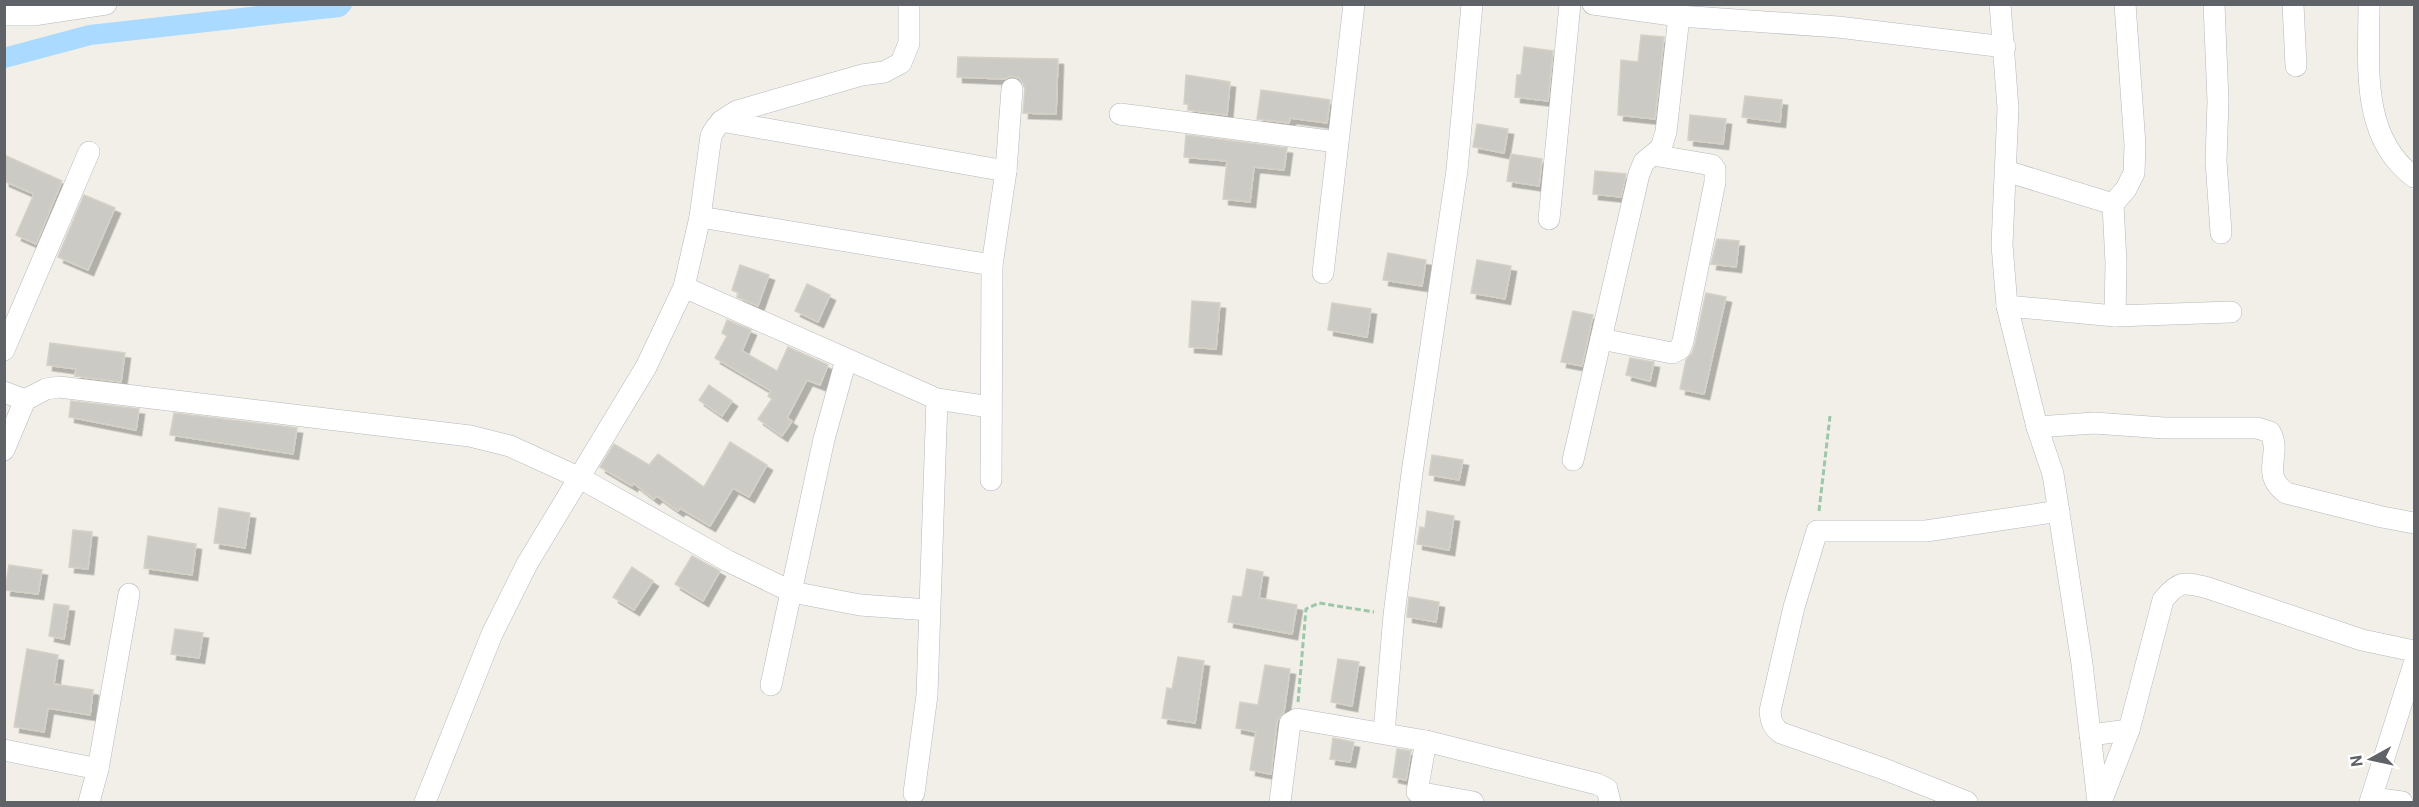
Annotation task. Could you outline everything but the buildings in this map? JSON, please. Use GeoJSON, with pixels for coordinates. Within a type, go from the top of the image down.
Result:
{"type":"FeatureCollection","features":[{"type":"Feature","properties":{"kind":"street"},"geometry":{"type":"LineString","coordinates":[[4,15],[33,15],[106,4]]}},
{"type":"Feature","properties":{"kind":"street"},"geometry":{"type":"LineString","coordinates":[[425,802],[492,634],[527,564],[646,367],[684,287],[700,217],[711,136],[721,121],[737,111],[862,75],[884,72],[901,63],[909,43],[909,4]]}},
{"type":"Feature","properties":{"kind":"street"},"geometry":{"type":"LineString","coordinates":[[1323,273],[1354,4]]}},
{"type":"Feature","properties":{"kind":"street"},"geometry":{"type":"LineString","coordinates":[[1384,732],[1394,615],[1414,461],[1457,170],[1472,4]]}},
{"type":"Feature","properties":{"kind":"street"},"geometry":{"type":"LineString","coordinates":[[1549,219],[1570,4]]}},
{"type":"Feature","properties":{"kind":"street"},"geometry":{"type":"LineString","coordinates":[[1593,4],[1679,16],[1838,27],[2005,47]]}},
{"type":"Feature","properties":{"kind":"street"},"geometry":{"type":"LineString","coordinates":[[2000,4],[2008,108],[2002,245],[2007,306],[2037,427],[2053,474],[2099,802]]}},
{"type":"Feature","properties":{"kind":"street"},"geometry":{"type":"LineString","coordinates":[[2115,316],[2116,263],[2113,204],[2126,189],[2134,174],[2135,145],[2125,4]]}},
{"type":"Feature","properties":{"kind":"street"},"geometry":{"type":"LineString","coordinates":[[2214,4],[2218,101],[2216,161],[2221,233]]}},
{"type":"Feature","properties":{"kind":"street"},"geometry":{"type":"LineString","coordinates":[[2294,4],[2296,66]]}},
{"type":"Feature","properties":{"kind":"street"},"geometry":{"type":"LineString","coordinates":[[2369,4],[2369,82],[2376,124],[2398,165],[2415,177]]}},
{"type":"Feature","properties":{"kind":"street"},"geometry":{"type":"LineString","coordinates":[[1573,460],[1639,174],[1644,162],[1661,148],[1666,132],[1679,16]]}},
{"type":"Feature","properties":{"kind":"street"},"geometry":{"type":"LineString","coordinates":[[990,480],[992,265],[1006,171],[1012,89]]}},
{"type":"Feature","properties":{"kind":"street"},"geometry":{"type":"LineString","coordinates":[[1120,114],[1337,142]]}},
{"type":"Feature","properties":{"kind":"street"},"geometry":{"type":"LineString","coordinates":[[721,121],[1006,171]]}},
{"type":"Feature","properties":{"kind":"street"},"geometry":{"type":"LineString","coordinates":[[4,351],[88,152]]}},
{"type":"Feature","properties":{"kind":"street"},"geometry":{"type":"LineString","coordinates":[[1601,339],[1672,353],[1680,349],[1683,341],[1715,182],[1715,169],[1712,165],[1653,155]]}},
{"type":"Feature","properties":{"kind":"street"},"geometry":{"type":"LineString","coordinates":[[2006,171],[2113,204]]}},
{"type":"Feature","properties":{"kind":"street"},"geometry":{"type":"LineString","coordinates":[[700,217],[992,265]]}},
{"type":"Feature","properties":{"kind":"street"},"geometry":{"type":"LineString","coordinates":[[684,287],[937,399],[990,407]]}},
{"type":"Feature","properties":{"kind":"street"},"geometry":{"type":"LineString","coordinates":[[2007,306],[2115,316],[2231,312]]}},
{"type":"Feature","properties":{"kind":"street"},"geometry":{"type":"LineString","coordinates":[[771,685],[824,439],[846,360]]}},
{"type":"Feature","properties":{"kind":"street"},"geometry":{"type":"LineString","coordinates":[[4,450],[25,399],[46,389],[59,387],[470,436],[510,446],[580,478],[728,561],[792,592],[860,605],[929,610]]}},
{"type":"Feature","properties":{"kind":"street"},"geometry":{"type":"LineString","coordinates":[[4,392],[25,399]]}},
{"type":"Feature","properties":{"kind":"street"},"geometry":{"type":"LineString","coordinates":[[914,794],[927,695],[937,399]]}},
{"type":"Feature","properties":{"kind":"street"},"geometry":{"type":"LineString","coordinates":[[2037,427],[2094,423],[2164,428],[2257,428],[2270,432],[2274,440],[2272,476],[2276,485],[2286,493],[2382,518],[2415,523]]}},
{"type":"Feature","properties":{"kind":"street"},"geometry":{"type":"LineString","coordinates":[[1967,802],[1884,769],[1781,733],[1774,728],[1770,711],[1794,607],[1817,531],[1926,531],[2059,511]]}},
{"type":"Feature","properties":{"kind":"street"},"geometry":{"type":"LineString","coordinates":[[2099,802],[2128,730],[2163,600],[2174,586],[2187,582],[2362,640],[2415,651]]}},
{"type":"Feature","properties":{"kind":"street"},"geometry":{"type":"LineString","coordinates":[[89,802],[98,769],[129,594]]}},
{"type":"Feature","properties":{"kind":"street"},"geometry":{"type":"LineString","coordinates":[[2402,802],[2371,800],[2415,663]]}},
{"type":"Feature","properties":{"kind":"street"},"geometry":{"type":"LineString","coordinates":[[1280,802],[1290,723],[1298,719],[1426,741],[1597,784],[1607,789],[1610,802]]}},
{"type":"Feature","properties":{"kind":"street"},"geometry":{"type":"LineString","coordinates":[[2090,735],[2128,730]]}},
{"type":"Feature","properties":{"kind":"street"},"geometry":{"type":"LineString","coordinates":[[1426,741],[1416,797],[1473,802]]}},
{"type":"Feature","properties":{"kind":"street"},"geometry":{"type":"LineString","coordinates":[[4,750],[98,769]]}},
{"type":"Feature","properties":{"kind":"path"},"geometry":{"type":"LineString","coordinates":[[1817,531],[1830,416]]}},
{"type":"Feature","properties":{"kind":"path"},"geometry":{"type":"LineString","coordinates":[[1298,719],[1306,609],[1319,603],[1394,615]]}},
{"type":"Feature","properties":{"kind":"waterway"},"geometry":{"type":"LineString","coordinates":[[4,58],[90,35],[339,7],[342,4]]}}]}
